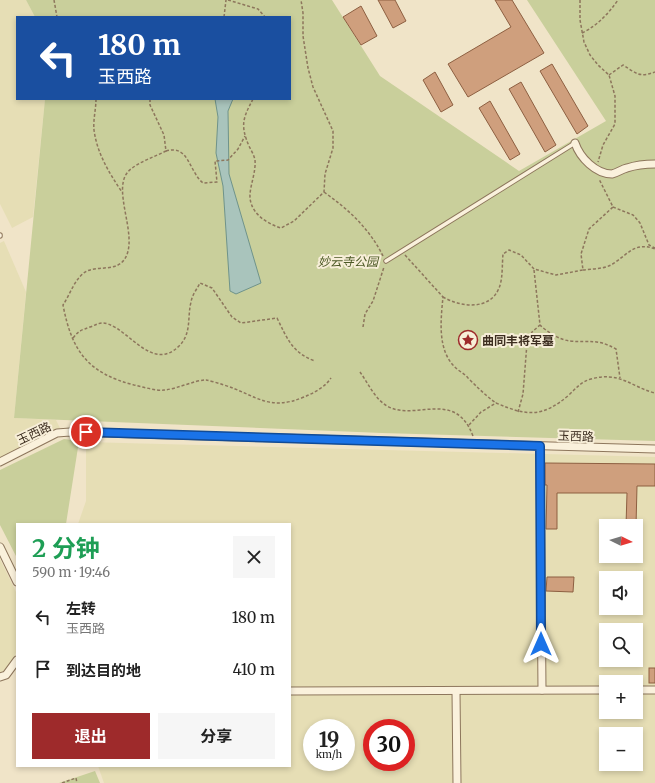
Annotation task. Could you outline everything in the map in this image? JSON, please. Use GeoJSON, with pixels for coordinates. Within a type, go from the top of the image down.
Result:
{"type":"FeatureCollection","features":[{"type":"Feature","properties":{"kind":"street"},"geometry":{"type":"LineString","coordinates":[[575,144],[578,152],[597,170],[613,174],[625,168],[639,164],[655,164]]}},
{"type":"Feature","properties":{"kind":"street","name":"玉西路"},"geometry":{"type":"LineString","coordinates":[[0,462],[52,435],[70,432],[655,449]]}},
{"type":"Feature","properties":{"kind":"street"},"geometry":{"type":"LineString","coordinates":[[540,446],[542,690]]}},
{"type":"Feature","properties":{"kind":"street"},"geometry":{"type":"LineString","coordinates":[[0,547],[16,580]]}},
{"type":"Feature","properties":{"kind":"street"},"geometry":{"type":"LineString","coordinates":[[0,676],[6,674],[16,661]]}},
{"type":"Feature","properties":{"kind":"street"},"geometry":{"type":"LineString","coordinates":[[291,691],[599,690]]}},
{"type":"Feature","properties":{"kind":"street"},"geometry":{"type":"LineString","coordinates":[[643,690],[655,690]]}},
{"type":"Feature","properties":{"kind":"street"},"geometry":{"type":"LineString","coordinates":[[456,691],[457,783]]}},
{"type":"Feature","properties":{"kind":"lane"},"geometry":{"type":"LineString","coordinates":[[386,261],[575,144]]}},
{"type":"Feature","properties":{"kind":"path"},"geometry":{"type":"LineString","coordinates":[[54,0],[57,16]]}},
{"type":"Feature","properties":{"kind":"path"},"geometry":{"type":"LineString","coordinates":[[224,16],[227,0],[258,9],[264,16]]}},
{"type":"Feature","properties":{"kind":"path"},"geometry":{"type":"LineString","coordinates":[[253,100],[243,124],[245,136],[255,160],[250,196],[259,216],[269,224],[281,228],[294,221],[324,192],[325,174],[334,148],[333,132],[313,87],[308,68],[303,36],[303,13],[301,0]]}},
{"type":"Feature","properties":{"kind":"path"},"geometry":{"type":"LineString","coordinates":[[580,0],[580,20],[582,33],[590,55],[598,65],[610,74],[615,96],[615,124],[603,145],[598,158],[597,170],[600,182],[613,207],[633,215],[646,233],[650,245],[655,249]]}},
{"type":"Feature","properties":{"kind":"path"},"geometry":{"type":"LineString","coordinates":[[582,33],[594,27],[606,16],[618,0]]}},
{"type":"Feature","properties":{"kind":"path"},"geometry":{"type":"LineString","coordinates":[[610,74],[623,65],[638,75],[646,75],[655,72]]}},
{"type":"Feature","properties":{"kind":"path"},"geometry":{"type":"LineString","coordinates":[[96,100],[94,129],[98,148],[106,168],[122,192]]}},
{"type":"Feature","properties":{"kind":"path"},"geometry":{"type":"LineString","coordinates":[[150,100],[150,105],[164,135],[166,151]]}},
{"type":"Feature","properties":{"kind":"path"},"geometry":{"type":"LineString","coordinates":[[245,136],[238,149],[228,160],[215,161],[217,182],[203,183],[196,178],[192,165],[183,152],[173,149],[166,151],[129,170],[122,192],[129,247],[124,260],[117,266],[87,271],[78,278],[63,305],[66,323],[79,353],[89,364],[116,380],[146,388],[164,390],[205,380],[234,388],[255,400],[279,403],[291,402],[310,394],[328,384],[332,378]]}},
{"type":"Feature","properties":{"kind":"path"},"geometry":{"type":"LineString","coordinates":[[324,192],[345,207],[374,237],[386,261],[373,300],[365,314],[363,327]]}},
{"type":"Feature","properties":{"kind":"path"},"geometry":{"type":"LineString","coordinates":[[583,270],[581,254],[589,229],[613,207]]}},
{"type":"Feature","properties":{"kind":"path"},"geometry":{"type":"LineString","coordinates":[[402,251],[443,297],[455,304],[482,305],[492,298],[499,288],[503,254],[509,250],[521,255],[534,269],[556,275],[610,265],[638,246],[646,246],[655,249]]}},
{"type":"Feature","properties":{"kind":"path"},"geometry":{"type":"LineString","coordinates":[[534,269],[540,326],[546,332],[570,341],[592,340],[616,349],[620,378]]}},
{"type":"Feature","properties":{"kind":"path"},"geometry":{"type":"LineString","coordinates":[[73,338],[79,330],[99,323],[108,324],[132,340],[138,347],[162,354],[174,350],[184,340],[189,329],[191,302],[200,283],[212,288],[232,317],[241,323],[277,318],[286,339],[304,357],[315,361]]}},
{"type":"Feature","properties":{"kind":"path"},"geometry":{"type":"LineString","coordinates":[[443,297],[441,321],[446,355],[453,366],[467,376],[483,394],[496,403],[526,414],[539,412],[558,405],[580,384],[592,379],[620,378],[655,393]]}},
{"type":"Feature","properties":{"kind":"path"},"geometry":{"type":"LineString","coordinates":[[518,412],[523,394],[527,343],[532,332],[540,326]]}},
{"type":"Feature","properties":{"kind":"path"},"geometry":{"type":"LineString","coordinates":[[360,372],[375,395],[388,406],[403,410],[432,408],[456,413],[469,425],[476,444]]}},
{"type":"Feature","properties":{"kind":"path"},"geometry":{"type":"LineString","coordinates":[[469,425],[481,412],[496,403]]}},
{"type":"Feature","properties":{"kind":"path"},"geometry":{"type":"LineString","coordinates":[[62,783],[76,778],[78,783]]}},
{"type":"Feature","properties":{"kind":"shaded area"},"geometry":{"type":"Polygon","coordinates":[[[0,0],[26,0],[34,16],[16,16],[16,100],[45,100],[33,217],[12,228],[0,204],[0,0]]]}},
{"type":"Feature","properties":{"kind":"shaded area"},"geometry":{"type":"Polygon","coordinates":[[[4,241],[26,292],[14,418],[56,420],[60,428],[0,458],[0,243],[4,241]]]}},
{"type":"Feature","properties":{"kind":"shaded area"},"geometry":{"type":"Polygon","coordinates":[[[86,442],[655,457],[655,783],[104,783],[98,767],[291,767],[291,523],[78,523],[86,501],[86,442]]]}},
{"type":"Feature","properties":{"kind":"shaded area"},"geometry":{"type":"Polygon","coordinates":[[[0,559],[16,592],[16,653],[12,663],[0,674],[0,559]]]}},
{"type":"Feature","properties":{"kind":"green space","name":"妙云寺公园"},"geometry":{"type":"Polygon","coordinates":[[[26,0],[332,0],[380,76],[519,171],[606,121],[527,0],[655,0],[655,441],[382,433],[14,418],[45,100],[291,100],[291,16],[34,16],[26,0]]]}},
{"type":"Feature","properties":{"kind":"green space"},"geometry":{"type":"Polygon","coordinates":[[[64,439],[79,441],[66,523],[16,523],[16,556],[0,525],[0,470],[64,439]]]}},
{"type":"Feature","properties":{"kind":"green space"},"geometry":{"type":"Polygon","coordinates":[[[95,771],[100,783],[59,783],[95,771]]]}},
{"type":"Feature","properties":{"kind":"water"},"geometry":{"type":"Polygon","coordinates":[[[215,100],[233,100],[228,111],[229,174],[261,283],[236,294],[230,291],[223,186],[216,153],[218,117],[215,100]]]}},
{"type":"Feature","properties":{"kind":"building"},"geometry":{"type":"Polygon","coordinates":[[[378,0],[395,0],[406,21],[393,28],[378,0]]]}},
{"type":"Feature","properties":{"kind":"building"},"geometry":{"type":"Polygon","coordinates":[[[495,0],[512,0],[544,53],[468,97],[448,64],[511,27],[495,0]]]}},
{"type":"Feature","properties":{"kind":"building"},"geometry":{"type":"Polygon","coordinates":[[[361,6],[377,36],[361,45],[343,17],[361,6]]]}},
{"type":"Feature","properties":{"kind":"building"},"geometry":{"type":"Polygon","coordinates":[[[552,64],[588,126],[577,134],[540,71],[552,64]]]}},
{"type":"Feature","properties":{"kind":"building"},"geometry":{"type":"Polygon","coordinates":[[[435,72],[453,105],[441,112],[423,80],[435,72]]]}},
{"type":"Feature","properties":{"kind":"building"},"geometry":{"type":"Polygon","coordinates":[[[521,82],[556,145],[545,152],[509,89],[521,82]]]}},
{"type":"Feature","properties":{"kind":"building"},"geometry":{"type":"Polygon","coordinates":[[[490,101],[520,154],[510,160],[479,108],[490,101]]]}},
{"type":"Feature","properties":{"kind":"building"},"geometry":{"type":"Polygon","coordinates":[[[545,463],[655,464],[655,486],[637,486],[636,519],[626,519],[627,493],[557,493],[557,529],[546,529],[547,485],[545,485],[545,463]]]}},
{"type":"Feature","properties":{"kind":"building"},"geometry":{"type":"Polygon","coordinates":[[[547,577],[574,577],[573,592],[546,591],[547,577]]]}},
{"type":"Feature","properties":{"kind":"building"},"geometry":{"type":"Polygon","coordinates":[[[649,668],[655,668],[655,683],[649,683],[649,668]]]}},
{"type":"Feature","properties":{"kind":"place","name":"曲同丰将军墓"},"geometry":{"type":"Point","coordinates":[468,340]}},
{"type":"Feature","properties":{"kind":"route"},"geometry":{"type":"LineString","coordinates":[[86,432],[540,446],[541,644]]}}]}
